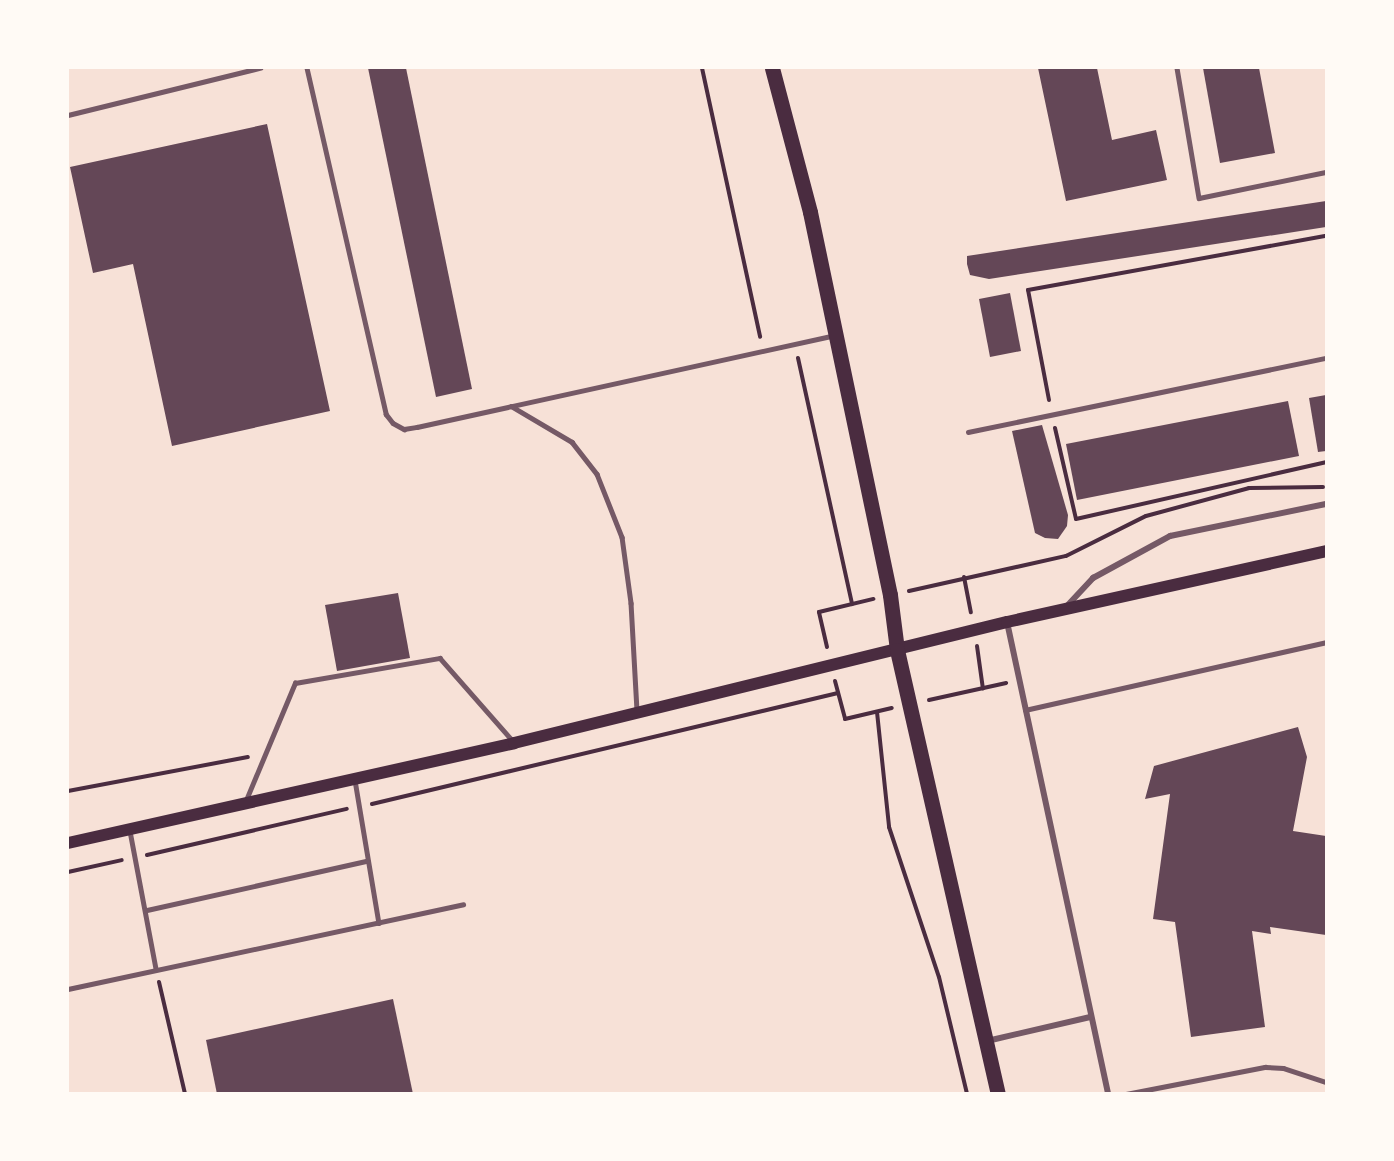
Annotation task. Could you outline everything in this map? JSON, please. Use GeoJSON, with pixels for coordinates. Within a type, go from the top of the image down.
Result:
{"type":"FeatureCollection","features":[{"type":"Feature","properties":{"kind":"main road"},"geometry":{"type":"LineString","coordinates":[[772,68],[810,212],[890,595],[897,650],[998,1094]]}},
{"type":"Feature","properties":{"kind":"main road"},"geometry":{"type":"LineString","coordinates":[[68,843],[246,800],[514,743],[1007,622],[1326,551]]}},
{"type":"Feature","properties":{"kind":"street"},"geometry":{"type":"LineString","coordinates":[[1064,609],[1092,578],[1170,536],[1326,504]]}},
{"type":"Feature","properties":{"kind":"street"},"geometry":{"type":"LineString","coordinates":[[1007,622],[1108,1094]]}},
{"type":"Feature","properties":{"kind":"street"},"geometry":{"type":"LineString","coordinates":[[987,1041],[1090,1017]]}},
{"type":"Feature","properties":{"kind":"lane"},"geometry":{"type":"LineString","coordinates":[[68,115],[260,68]]}},
{"type":"Feature","properties":{"kind":"lane"},"geometry":{"type":"LineString","coordinates":[[307,68],[386,414],[405,429],[834,335]]}},
{"type":"Feature","properties":{"kind":"lane"},"geometry":{"type":"LineString","coordinates":[[1177,68],[1199,198],[1326,172]]}},
{"type":"Feature","properties":{"kind":"lane"},"geometry":{"type":"LineString","coordinates":[[968,432],[1326,358]]}},
{"type":"Feature","properties":{"kind":"lane"},"geometry":{"type":"LineString","coordinates":[[511,406],[572,442],[597,474],[622,537],[631,603],[637,714]]}},
{"type":"Feature","properties":{"kind":"lane"},"geometry":{"type":"LineString","coordinates":[[1025,710],[1326,642]]}},
{"type":"Feature","properties":{"kind":"lane"},"geometry":{"type":"LineString","coordinates":[[246,800],[295,683],[440,658],[514,743]]}},
{"type":"Feature","properties":{"kind":"lane"},"geometry":{"type":"LineString","coordinates":[[355,777],[379,923]]}},
{"type":"Feature","properties":{"kind":"lane"},"geometry":{"type":"LineString","coordinates":[[129,829],[147,910],[156,969]]}},
{"type":"Feature","properties":{"kind":"lane"},"geometry":{"type":"LineString","coordinates":[[147,910],[367,861]]}},
{"type":"Feature","properties":{"kind":"lane"},"geometry":{"type":"LineString","coordinates":[[68,989],[463,904]]}},
{"type":"Feature","properties":{"kind":"lane"},"geometry":{"type":"LineString","coordinates":[[1126,1094],[1265,1067],[1283,1068],[1326,1082]]}},
{"type":"Feature","properties":{"kind":"path"},"geometry":{"type":"LineString","coordinates":[[702,68],[762,349]]}},
{"type":"Feature","properties":{"kind":"path"},"geometry":{"type":"LineString","coordinates":[[1326,236],[1028,290],[1052,415],[1076,519],[1326,462]]}},
{"type":"Feature","properties":{"kind":"path"},"geometry":{"type":"LineString","coordinates":[[795,343],[852,604]]}},
{"type":"Feature","properties":{"kind":"path"},"geometry":{"type":"LineString","coordinates":[[1018,680],[844,719],[819,612],[1066,556],[1146,516],[1249,488],[1326,487]]}},
{"type":"Feature","properties":{"kind":"path"},"geometry":{"type":"LineString","coordinates":[[68,872],[359,807],[838,693]]}},
{"type":"Feature","properties":{"kind":"path"},"geometry":{"type":"LineString","coordinates":[[877,712],[889,827],[939,977],[967,1094]]}},
{"type":"Feature","properties":{"kind":"path"},"geometry":{"type":"LineString","coordinates":[[68,791],[266,753]]}},
{"type":"Feature","properties":{"kind":"path"},"geometry":{"type":"LineString","coordinates":[[156,969],[185,1094]]}},
{"type":"Feature","properties":{"kind":"building"},"geometry":{"type":"Polygon","coordinates":[[[368,68],[406,68],[472,389],[436,397],[368,68]]]}},
{"type":"Feature","properties":{"kind":"building"},"geometry":{"type":"Polygon","coordinates":[[[1038,68],[1097,68],[1112,140],[1156,130],[1167,180],[1066,201],[1038,68]]]}},
{"type":"Feature","properties":{"kind":"building"},"geometry":{"type":"Polygon","coordinates":[[[1203,68],[1259,68],[1275,153],[1220,163],[1203,68]]]}},
{"type":"Feature","properties":{"kind":"building"},"geometry":{"type":"Polygon","coordinates":[[[267,124],[330,411],[172,446],[133,264],[93,273],[70,167],[267,124]]]}},
{"type":"Feature","properties":{"kind":"building"},"geometry":{"type":"Polygon","coordinates":[[[1326,201],[1326,227],[989,279],[970,275],[967,264],[967,256],[1326,201]]]}},
{"type":"Feature","properties":{"kind":"building"},"geometry":{"type":"Polygon","coordinates":[[[1010,293],[1021,351],[990,357],[979,299],[1010,293]]]}},
{"type":"Feature","properties":{"kind":"building"},"geometry":{"type":"Polygon","coordinates":[[[1326,395],[1326,451],[1318,452],[1309,398],[1326,395]]]}},
{"type":"Feature","properties":{"kind":"building"},"geometry":{"type":"Polygon","coordinates":[[[1288,401],[1299,456],[1077,500],[1066,444],[1288,401]]]}},
{"type":"Feature","properties":{"kind":"building"},"geometry":{"type":"Polygon","coordinates":[[[1042,425],[1068,515],[1067,526],[1058,539],[1045,538],[1035,533],[1012,431],[1042,425]]]}},
{"type":"Feature","properties":{"kind":"building"},"geometry":{"type":"Polygon","coordinates":[[[398,593],[410,658],[337,671],[325,605],[398,593]]]}},
{"type":"Feature","properties":{"kind":"building"},"geometry":{"type":"Polygon","coordinates":[[[1298,727],[1307,757],[1293,831],[1326,836],[1326,935],[1270,927],[1271,934],[1252,931],[1265,1027],[1191,1037],[1175,922],[1153,919],[1170,794],[1145,799],[1154,766],[1298,727]]]}},
{"type":"Feature","properties":{"kind":"building"},"geometry":{"type":"Polygon","coordinates":[[[393,999],[413,1094],[217,1094],[206,1040],[393,999]]]}}]}
